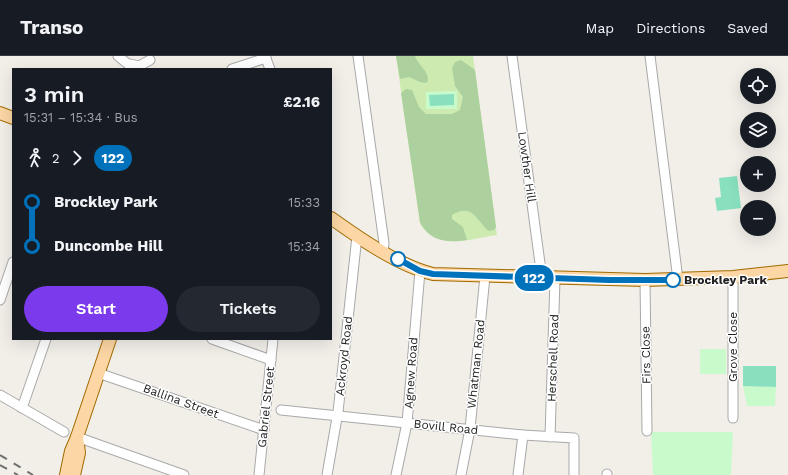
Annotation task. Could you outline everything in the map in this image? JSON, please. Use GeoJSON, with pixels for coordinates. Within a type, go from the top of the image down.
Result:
{"type":"FeatureCollection","features":[{"type":"Feature","properties":{"kind":"main road"},"geometry":{"type":"LineString","coordinates":[[332,219],[382,251],[420,271],[433,274],[555,279],[678,280],[733,277],[788,271]]}},
{"type":"Feature","properties":{"kind":"main road"},"geometry":{"type":"LineString","coordinates":[[66,475],[71,451],[78,437],[110,340]]}},
{"type":"Feature","properties":{"kind":"main road"},"geometry":{"type":"LineString","coordinates":[[74,475],[79,453],[78,437]]}},
{"type":"Feature","properties":{"kind":"street"},"geometry":{"type":"LineString","coordinates":[[118,56],[132,67],[150,62]]}},
{"type":"Feature","properties":{"kind":"street"},"geometry":{"type":"LineString","coordinates":[[358,56],[384,243],[382,251]]}},
{"type":"Feature","properties":{"kind":"street","name":"Lowther Hill"},"geometry":{"type":"LineString","coordinates":[[512,56],[542,278]]}},
{"type":"Feature","properties":{"kind":"street"},"geometry":{"type":"LineString","coordinates":[[650,56],[678,280]]}},
{"type":"Feature","properties":{"kind":"street"},"geometry":{"type":"LineString","coordinates":[[235,68],[266,57],[270,68]]}},
{"type":"Feature","properties":{"kind":"street","name":"Ackroyd Road"},"geometry":{"type":"LineString","coordinates":[[327,475],[337,416],[357,236]]}},
{"type":"Feature","properties":{"kind":"street"},"geometry":{"type":"LineString","coordinates":[[0,300],[12,265]]}},
{"type":"Feature","properties":{"kind":"street","name":"Agnew Road"},"geometry":{"type":"LineString","coordinates":[[396,475],[407,423],[420,271]]}},
{"type":"Feature","properties":{"kind":"street","name":"Whatman Road"},"geometry":{"type":"LineString","coordinates":[[461,475],[470,429],[485,276]]}},
{"type":"Feature","properties":{"kind":"street","name":"Grove Close"},"geometry":{"type":"LineString","coordinates":[[733,277],[733,418]]}},
{"type":"Feature","properties":{"kind":"street","name":"Herschell Road"},"geometry":{"type":"LineString","coordinates":[[550,437],[555,279]]}},
{"type":"Feature","properties":{"kind":"street","name":"Firs Close"},"geometry":{"type":"LineString","coordinates":[[645,280],[647,431]]}},
{"type":"Feature","properties":{"kind":"street"},"geometry":{"type":"LineString","coordinates":[[22,408],[46,340]]}},
{"type":"Feature","properties":{"kind":"street"},"geometry":{"type":"LineString","coordinates":[[215,340],[271,360]]}},
{"type":"Feature","properties":{"kind":"street","name":"Gabriel Street"},"geometry":{"type":"LineString","coordinates":[[259,475],[274,340]]}},
{"type":"Feature","properties":{"kind":"street","name":"Ballina Street"},"geometry":{"type":"LineString","coordinates":[[98,373],[264,430]]}},
{"type":"Feature","properties":{"kind":"street"},"geometry":{"type":"LineString","coordinates":[[0,394],[64,432]]}},
{"type":"Feature","properties":{"kind":"street","name":"Bovill Road"},"geometry":{"type":"LineString","coordinates":[[281,410],[522,435],[574,438],[574,475]]}},
{"type":"Feature","properties":{"kind":"street"},"geometry":{"type":"LineString","coordinates":[[518,475],[522,435]]}},
{"type":"Feature","properties":{"kind":"street"},"geometry":{"type":"LineString","coordinates":[[78,437],[184,475]]}},
{"type":"Feature","properties":{"kind":"green space"},"geometry":{"type":"Polygon","coordinates":[[[396,56],[473,56],[497,235],[466,240],[445,240],[436,238],[427,232],[420,224],[396,56]]]}},
{"type":"Feature","properties":{"kind":"green space"},"geometry":{"type":"Polygon","coordinates":[[[396,56],[415,56],[427,74],[428,81],[426,83],[420,82],[409,77],[400,79],[396,56]]]}},
{"type":"Feature","properties":{"kind":"green space"},"geometry":{"type":"Polygon","coordinates":[[[461,60],[475,70],[496,227],[494,230],[489,231],[470,212],[459,212],[452,215],[452,219],[463,227],[467,240],[446,241],[440,240],[429,234],[420,222],[401,93],[406,89],[412,90],[419,107],[426,114],[452,114],[460,110],[463,97],[455,86],[452,68],[455,62],[461,60]]]}},
{"type":"Feature","properties":{"kind":"green space"},"geometry":{"type":"Polygon","coordinates":[[[457,91],[457,109],[426,109],[426,92],[457,91]]]}},
{"type":"Feature","properties":{"kind":"green space"},"geometry":{"type":"Polygon","coordinates":[[[454,94],[454,105],[430,106],[429,95],[454,94]]]}},
{"type":"Feature","properties":{"kind":"green space"},"geometry":{"type":"Polygon","coordinates":[[[737,176],[740,208],[717,211],[715,198],[721,197],[719,178],[737,176]]]}},
{"type":"Feature","properties":{"kind":"green space"},"geometry":{"type":"Polygon","coordinates":[[[700,349],[726,349],[726,374],[700,374],[700,349]]]}},
{"type":"Feature","properties":{"kind":"green space"},"geometry":{"type":"Polygon","coordinates":[[[743,366],[776,366],[776,387],[743,386],[743,366]]]}},
{"type":"Feature","properties":{"kind":"green space"},"geometry":{"type":"Polygon","coordinates":[[[743,386],[776,387],[775,406],[747,406],[743,386]]]}},
{"type":"Feature","properties":{"kind":"green space"},"geometry":{"type":"Polygon","coordinates":[[[651,432],[733,432],[731,475],[653,475],[651,432]]]}},
{"type":"Feature","properties":{"kind":"railway"},"geometry":{"type":"LineString","coordinates":[[0,455],[33,475]]}},
{"type":"Feature","properties":{"kind":"railway"},"geometry":{"type":"LineString","coordinates":[[0,465],[18,475]]}},
{"type":"Feature","properties":{"kind":"bus line","name":"122"},"geometry":{"type":"LineString","coordinates":[[398,259],[420,271],[433,274],[609,280],[673,280]]}},
{"type":"Feature","properties":{"kind":"place","name":"Brockley Park"},"geometry":{"type":"Point","coordinates":[673,280]}}]}
